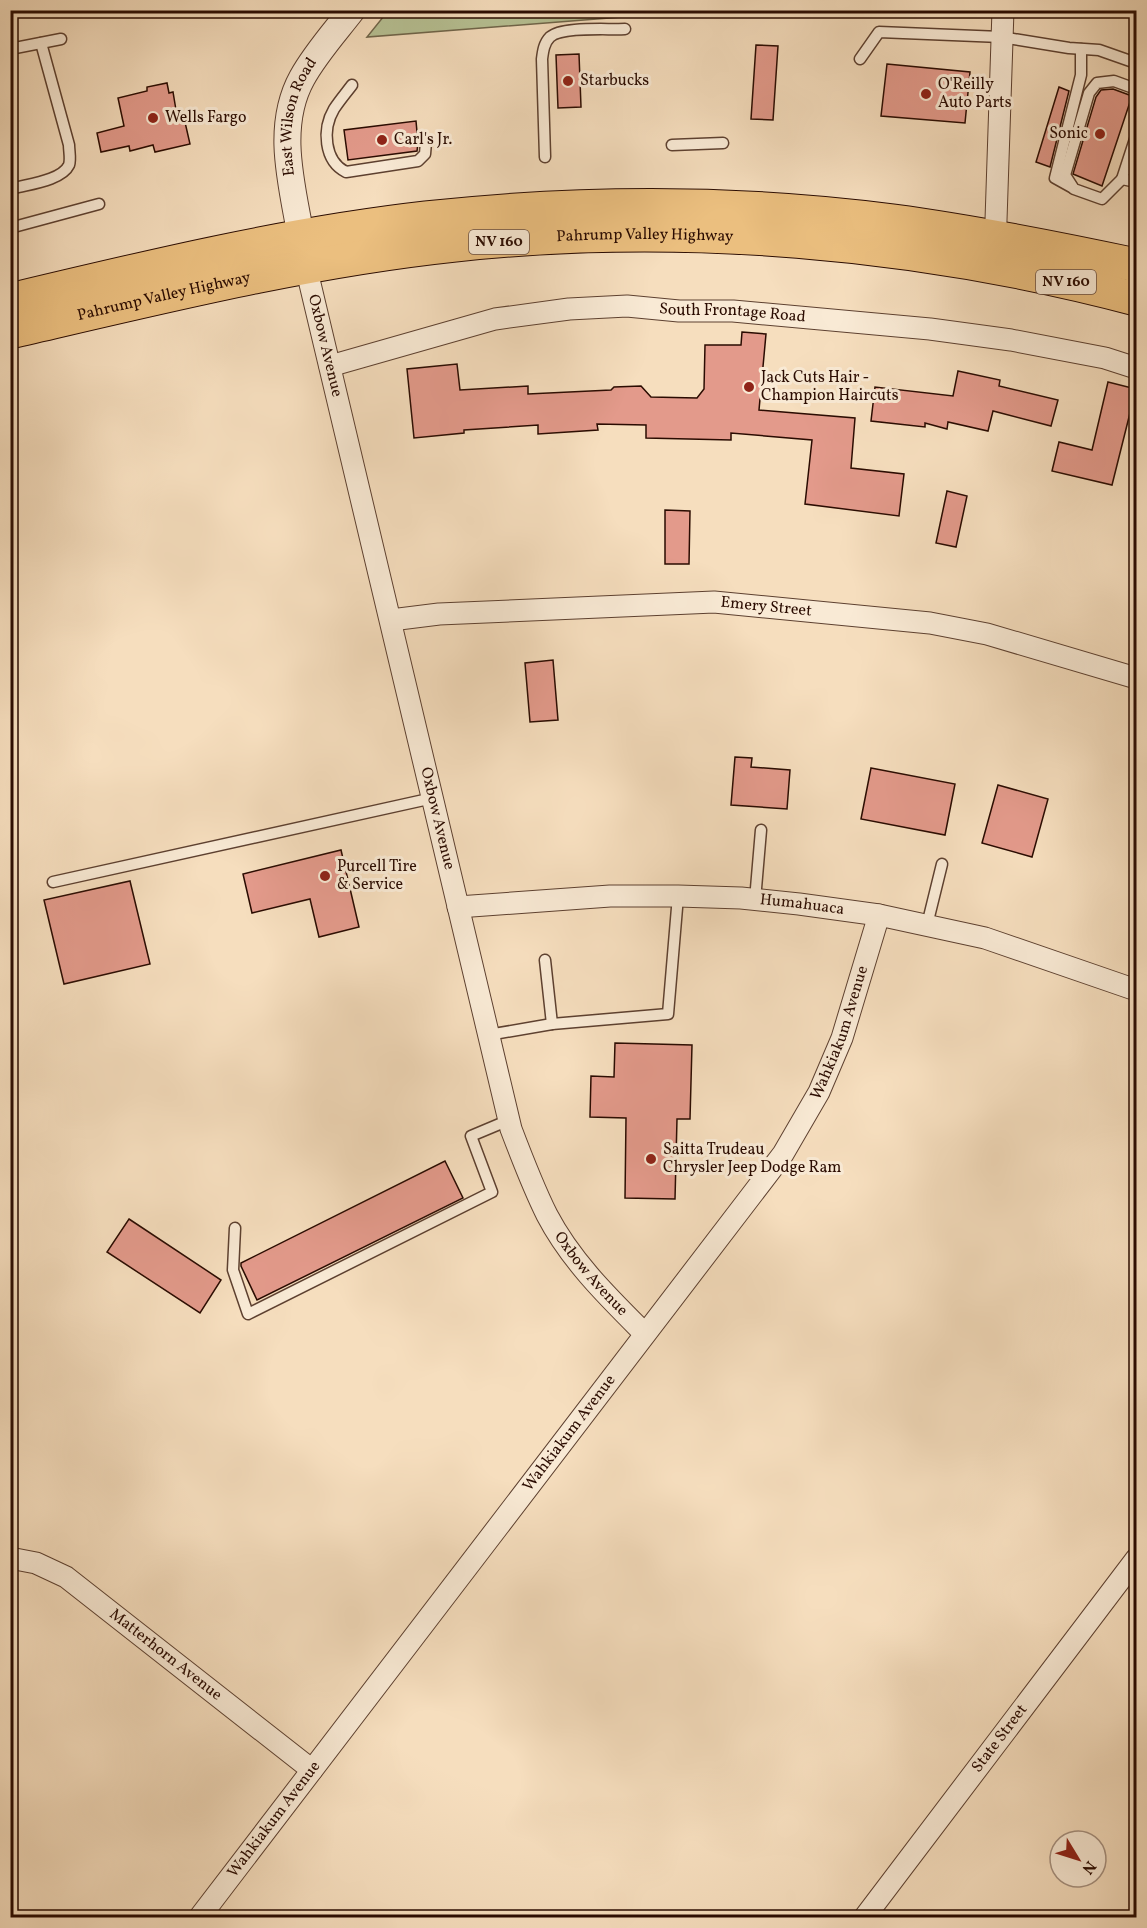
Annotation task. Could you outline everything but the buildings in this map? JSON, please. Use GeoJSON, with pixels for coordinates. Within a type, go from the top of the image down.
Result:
{"type":"FeatureCollection","features":[{"type":"Feature","properties":{"kind":"highway","name":"Pahrump Valley Highway"},"geometry":{"type":"LineString","coordinates":[[303,252],[427,218],[596,206],[761,208],[892,221],[1137,299]]}},
{"type":"Feature","properties":{"kind":"highway","name":"Pahrump Valley Highway"},"geometry":{"type":"LineString","coordinates":[[10,300],[247,246],[370,256],[455,245],[541,238],[639,234],[787,242],[907,253],[995,252],[1137,265]]}},
{"type":"Feature","properties":{"kind":"highway","name":"Pahrump Valley Highway"},"geometry":{"type":"LineString","coordinates":[[10,332],[112,308],[179,279],[281,256],[299,244],[303,252]]}},
{"type":"Feature","properties":{"kind":"street","name":"East Wilson Road"},"geometry":{"type":"LineString","coordinates":[[303,252],[288,153],[287,137],[291,106],[302,78],[352,10]]}},
{"type":"Feature","properties":{"kind":"street"},"geometry":{"type":"LineString","coordinates":[[995,252],[1003,10]]}},
{"type":"Feature","properties":{"kind":"street","name":"Oxbow Avenue"},"geometry":{"type":"LineString","coordinates":[[303,252],[509,1120],[528,1174],[548,1216],[571,1252],[598,1287],[644,1333]]}},
{"type":"Feature","properties":{"kind":"street","name":"South Frontage Road"},"geometry":{"type":"LineString","coordinates":[[330,366],[495,319],[569,309],[627,306],[679,311],[733,311],[930,329],[1011,340],[1105,358],[1137,368]]}},
{"type":"Feature","properties":{"kind":"street","name":"Emery Street"},"geometry":{"type":"LineString","coordinates":[[391,620],[439,614],[714,602],[930,623],[987,634],[1137,678]]}},
{"type":"Feature","properties":{"kind":"street","name":"Humahuaca"},"geometry":{"type":"LineString","coordinates":[[458,907],[600,897],[678,896],[755,900],[879,915],[985,938],[1136,986]]}},
{"type":"Feature","properties":{"kind":"street","name":"Wahkiakum Avenue"},"geometry":{"type":"LineString","coordinates":[[199,1917],[783,1154],[819,1092],[842,1038],[879,915]]}},
{"type":"Feature","properties":{"kind":"street","name":"Matterhorn Avenue"},"geometry":{"type":"LineString","coordinates":[[10,1558],[36,1563],[66,1577],[312,1770]]}},
{"type":"Feature","properties":{"kind":"street","name":"State Street"},"geometry":{"type":"LineString","coordinates":[[864,1917],[1137,1559]]}},
{"type":"Feature","properties":{"kind":"lane"},"geometry":{"type":"LineString","coordinates":[[545,157],[542,59],[544,46],[551,37],[562,31],[625,29]]}},
{"type":"Feature","properties":{"kind":"lane"},"geometry":{"type":"LineString","coordinates":[[860,60],[879,32],[1001,37],[1099,50],[1137,63]]}},
{"type":"Feature","properties":{"kind":"lane"},"geometry":{"type":"LineString","coordinates":[[10,49],[61,39]]}},
{"type":"Feature","properties":{"kind":"lane"},"geometry":{"type":"LineString","coordinates":[[10,186],[15,188],[52,179],[67,169],[70,162],[69,145],[41,43]]}},
{"type":"Feature","properties":{"kind":"lane"},"geometry":{"type":"LineString","coordinates":[[1081,49],[1082,75],[1055,178],[1074,189],[1102,199],[1122,179],[1137,135]]}},
{"type":"Feature","properties":{"kind":"lane"},"geometry":{"type":"LineString","coordinates":[[1074,189],[1065,175],[1089,93],[1097,83],[1114,81],[1137,89]]}},
{"type":"Feature","properties":{"kind":"lane"},"geometry":{"type":"LineString","coordinates":[[352,85],[333,110],[328,123],[327,139],[330,158],[337,167],[346,172],[418,161],[424,154],[426,142]]}},
{"type":"Feature","properties":{"kind":"lane"},"geometry":{"type":"LineString","coordinates":[[672,145],[723,143]]}},
{"type":"Feature","properties":{"kind":"lane"},"geometry":{"type":"LineString","coordinates":[[1122,179],[1137,182]]}},
{"type":"Feature","properties":{"kind":"lane"},"geometry":{"type":"LineString","coordinates":[[10,228],[99,204]]}},
{"type":"Feature","properties":{"kind":"lane"},"geometry":{"type":"LineString","coordinates":[[53,882],[433,798]]}},
{"type":"Feature","properties":{"kind":"lane"},"geometry":{"type":"LineString","coordinates":[[755,900],[761,830]]}},
{"type":"Feature","properties":{"kind":"lane"},"geometry":{"type":"LineString","coordinates":[[927,925],[942,864]]}},
{"type":"Feature","properties":{"kind":"lane"},"geometry":{"type":"LineString","coordinates":[[488,1035],[552,1024],[668,1014],[678,896]]}},
{"type":"Feature","properties":{"kind":"lane"},"geometry":{"type":"LineString","coordinates":[[544,960],[552,1024]]}},
{"type":"Feature","properties":{"kind":"lane"},"geometry":{"type":"LineString","coordinates":[[235,1228],[233,1270],[248,1314],[492,1192],[471,1136],[509,1120]]}},
{"type":"Feature","properties":{"kind":"green space"},"geometry":{"type":"Polygon","coordinates":[[[388,10],[698,11],[367,37],[388,10]]]}},
{"type":"Feature","properties":{"kind":"place","name":"Starbucks"},"geometry":{"type":"Point","coordinates":[568,81]}},
{"type":"Feature","properties":{"kind":"place","name":"O'Reilly Auto Parts"},"geometry":{"type":"Point","coordinates":[926,94]}},
{"type":"Feature","properties":{"kind":"place","name":"Wells Fargo"},"geometry":{"type":"Point","coordinates":[153,118]}},
{"type":"Feature","properties":{"kind":"place","name":"Sonic"},"geometry":{"type":"Point","coordinates":[1100,134]}},
{"type":"Feature","properties":{"kind":"place","name":"Carl's Jr."},"geometry":{"type":"Point","coordinates":[382,140]}},
{"type":"Feature","properties":{"kind":"place","name":"Jack Cuts Hair - Champion Haircuts"},"geometry":{"type":"Point","coordinates":[749,387]}},
{"type":"Feature","properties":{"kind":"place","name":"Purcell Tire & Service"},"geometry":{"type":"Point","coordinates":[325,876]}},
{"type":"Feature","properties":{"kind":"place","name":"Saitta Trudeau Chrysler Jeep Dodge Ram"},"geometry":{"type":"Point","coordinates":[651,1159]}}]}
